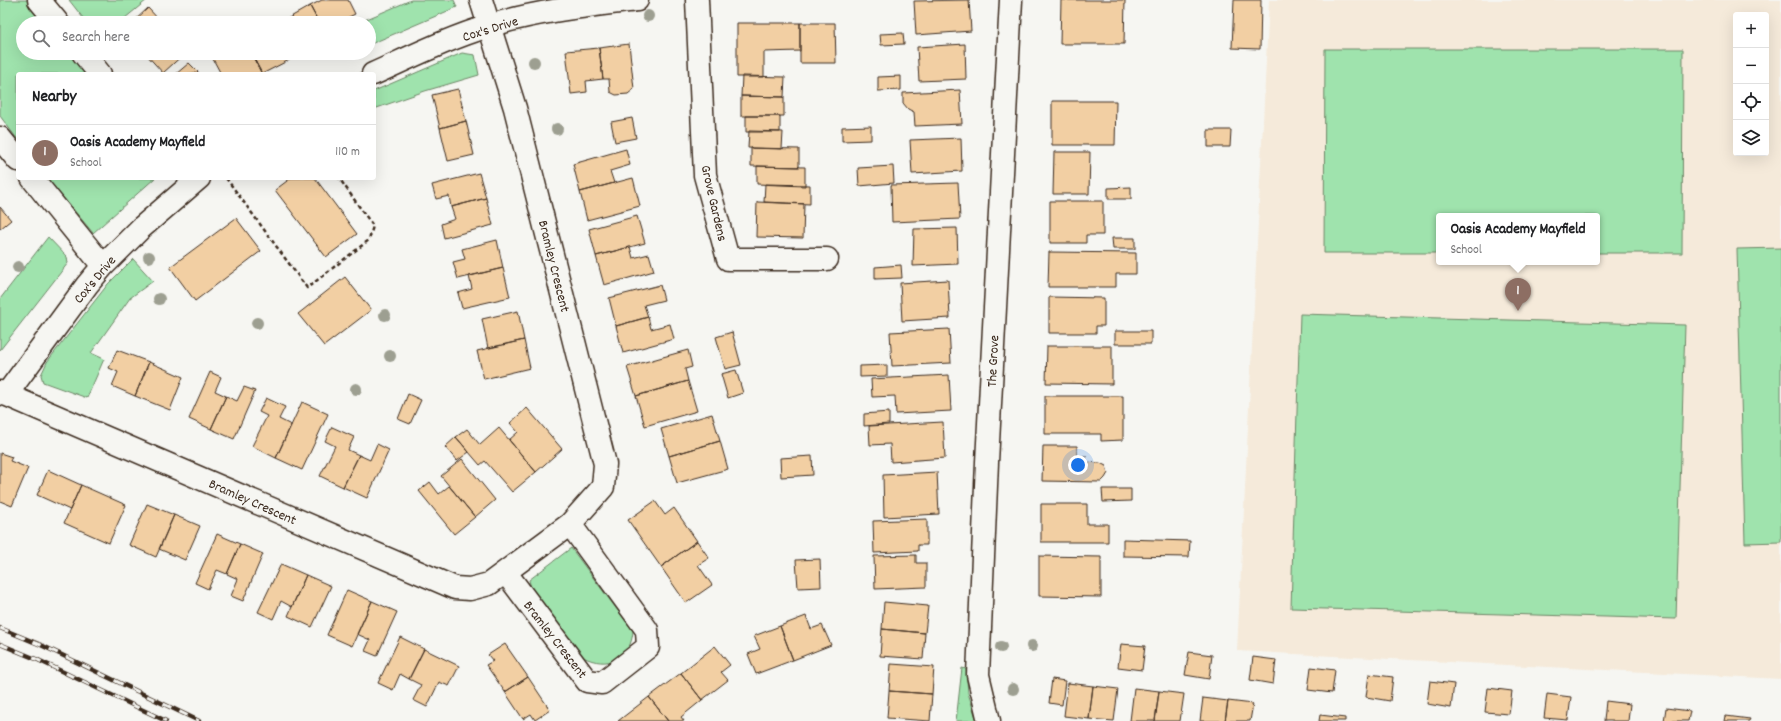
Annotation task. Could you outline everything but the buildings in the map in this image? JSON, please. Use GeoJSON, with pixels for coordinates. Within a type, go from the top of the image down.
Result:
{"type":"FeatureCollection","features":[{"type":"Feature","properties":{"kind":"street"},"geometry":{"type":"LineString","coordinates":[[39,0],[52,16]]}},
{"type":"Feature","properties":{"kind":"street","name":"Bramley Crescent"},"geometry":{"type":"LineString","coordinates":[[3,394],[455,588],[470,589],[489,584],[506,573],[570,524],[603,487],[605,464],[515,108],[480,0]]}},
{"type":"Feature","properties":{"kind":"street","name":"Cox's Drive"},"geometry":{"type":"LineString","coordinates":[[376,73],[450,40],[489,26],[559,9],[637,0]]}},
{"type":"Feature","properties":{"kind":"street","name":"Grove Gardens"},"geometry":{"type":"LineString","coordinates":[[697,0],[705,175],[728,259],[827,259]]}},
{"type":"Feature","properties":{"kind":"street","name":"The Grove"},"geometry":{"type":"LineString","coordinates":[[989,721],[978,675],[987,462],[1011,0]]}},
{"type":"Feature","properties":{"kind":"street"},"geometry":{"type":"LineString","coordinates":[[89,60],[98,72]]}},
{"type":"Feature","properties":{"kind":"street"},"geometry":{"type":"LineString","coordinates":[[0,138],[16,158]]}},
{"type":"Feature","properties":{"kind":"street"},"geometry":{"type":"LineString","coordinates":[[34,180],[104,266]]}},
{"type":"Feature","properties":{"kind":"street","name":"Cox's Drive"},"geometry":{"type":"LineString","coordinates":[[3,394],[87,285],[104,266],[142,228],[195,180]]}},
{"type":"Feature","properties":{"kind":"street","name":"Bramley Crescent"},"geometry":{"type":"LineString","coordinates":[[506,573],[587,681],[602,683],[648,646],[647,630],[570,524]]}},
{"type":"Feature","properties":{"kind":"path"},"geometry":{"type":"LineString","coordinates":[[227,180],[307,288],[369,240],[373,226],[340,180]]}},
{"type":"Feature","properties":{"kind":"shaded area"},"geometry":{"type":"Polygon","coordinates":[[[1269,0],[1781,0],[1781,679],[1237,651],[1269,0]]]}},
{"type":"Feature","properties":{"kind":"green space"},"geometry":{"type":"Polygon","coordinates":[[[0,0],[29,0],[41,16],[16,16],[16,60],[78,60],[88,72],[16,72],[16,137],[0,116],[0,0]]]}},
{"type":"Feature","properties":{"kind":"green space"},"geometry":{"type":"Polygon","coordinates":[[[69,0],[147,0],[128,16],[82,16],[69,0]]]}},
{"type":"Feature","properties":{"kind":"green space"},"geometry":{"type":"Polygon","coordinates":[[[411,0],[454,0],[457,7],[376,42],[376,16],[374,16],[411,0]]]}},
{"type":"Feature","properties":{"kind":"green space"},"geometry":{"type":"Polygon","coordinates":[[[1325,49],[1683,49],[1682,253],[1600,253],[1600,213],[1436,213],[1436,253],[1324,253],[1325,49]]]}},
{"type":"Feature","properties":{"kind":"green space"},"geometry":{"type":"Polygon","coordinates":[[[462,53],[475,55],[479,75],[425,91],[376,108],[376,90],[462,53]]]}},
{"type":"Feature","properties":{"kind":"green space"},"geometry":{"type":"Polygon","coordinates":[[[49,180],[153,180],[93,233],[49,180]]]}},
{"type":"Feature","properties":{"kind":"green space"},"geometry":{"type":"Polygon","coordinates":[[[48,237],[67,257],[68,263],[0,350],[0,299],[48,237]]]}},
{"type":"Feature","properties":{"kind":"green space"},"geometry":{"type":"Polygon","coordinates":[[[1781,248],[1781,542],[1745,543],[1737,249],[1781,248]]]}},
{"type":"Feature","properties":{"kind":"green space"},"geometry":{"type":"Polygon","coordinates":[[[133,259],[153,281],[130,298],[91,353],[104,359],[87,398],[43,382],[41,375],[47,362],[108,284],[133,259]]]}},
{"type":"Feature","properties":{"kind":"green space"},"geometry":{"type":"Polygon","coordinates":[[[1300,314],[1685,325],[1676,619],[1291,608],[1300,314]]]}},
{"type":"Feature","properties":{"kind":"green space"},"geometry":{"type":"Polygon","coordinates":[[[571,548],[633,631],[628,649],[623,655],[609,662],[592,661],[583,657],[531,588],[529,580],[571,548]]]}},
{"type":"Feature","properties":{"kind":"green space"},"geometry":{"type":"Polygon","coordinates":[[[962,668],[966,669],[968,693],[977,721],[956,721],[962,668]]]}},
{"type":"Feature","properties":{"kind":"railway"},"geometry":{"type":"LineString","coordinates":[[0,628],[41,645],[199,721]]}},
{"type":"Feature","properties":{"kind":"railway"},"geometry":{"type":"LineString","coordinates":[[0,644],[36,659],[166,721]]}},
{"type":"Feature","properties":{"kind":"place","name":"Oasis Academy Mayfield"},"geometry":{"type":"Point","coordinates":[1518,311]}}]}
